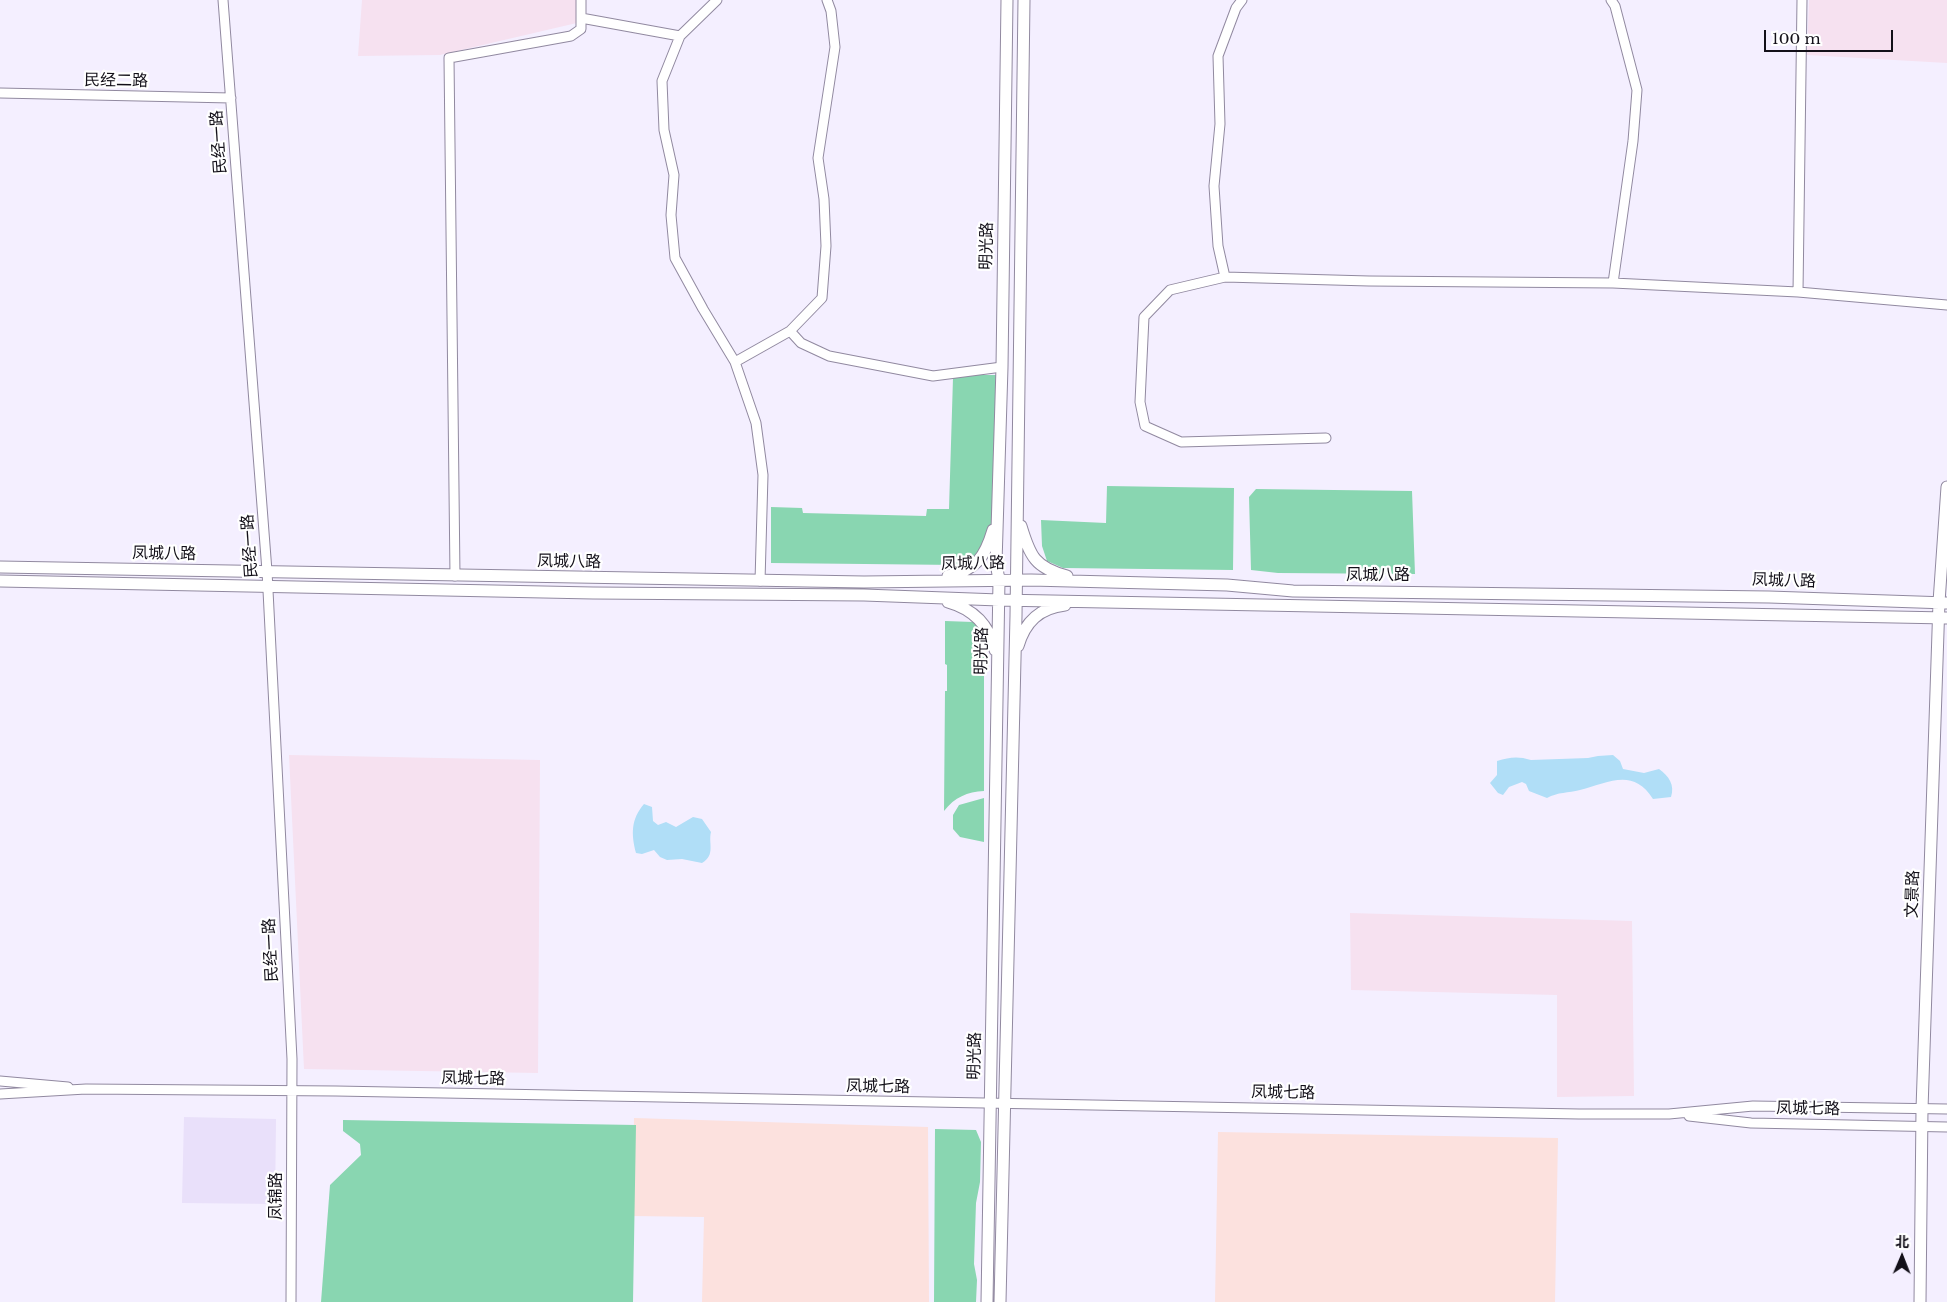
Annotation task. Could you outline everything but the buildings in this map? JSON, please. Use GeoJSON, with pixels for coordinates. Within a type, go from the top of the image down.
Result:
{"type":"FeatureCollection","features":[{"type":"Feature","properties":{"kind":"main road","name":"明光路"},"geometry":{"type":"LineString","coordinates":[[987,1302],[999,600],[999,580],[996,564],[1002,367],[1007,0]]}},
{"type":"Feature","properties":{"kind":"main road","name":"明光路"},"geometry":{"type":"LineString","coordinates":[[1000,1302],[1016,601],[1024,0]]}},
{"type":"Feature","properties":{"kind":"main road","name":"文景路"},"geometry":{"type":"LineString","coordinates":[[1920,1302],[1922,1109],[1947,487]]}},
{"type":"Feature","properties":{"kind":"main road"},"geometry":{"type":"LineString","coordinates":[[930,581],[962,573],[977,563],[986,551],[998,512]]}},
{"type":"Feature","properties":{"kind":"main road"},"geometry":{"type":"LineString","coordinates":[[1017,512],[1026,544],[1037,564],[1052,573],[1090,582]]}},
{"type":"Feature","properties":{"kind":"main road","name":"凤城八路"},"geometry":{"type":"LineString","coordinates":[[0,567],[760,581],[1016,580],[1227,585],[1293,591],[1749,597],[1943,602]]}},
{"type":"Feature","properties":{"kind":"main road","name":"凤城八路"},"geometry":{"type":"LineString","coordinates":[[0,581],[593,593],[864,595],[1016,601],[1943,618]]}},
{"type":"Feature","properties":{"kind":"main road"},"geometry":{"type":"LineString","coordinates":[[929,598],[953,603],[978,617],[987,628],[998,662]]}},
{"type":"Feature","properties":{"kind":"main road"},"geometry":{"type":"LineString","coordinates":[[1014,662],[1021,636],[1032,619],[1039,613],[1059,606],[1092,601]]}},
{"type":"Feature","properties":{"kind":"street","name":"民经一路"},"geometry":{"type":"LineString","coordinates":[[224,0],[268,587],[292,1091]]}},
{"type":"Feature","properties":{"kind":"street"},"geometry":{"type":"LineString","coordinates":[[455,576],[449,58],[571,36],[581,29],[581,0]]}},
{"type":"Feature","properties":{"kind":"street"},"geometry":{"type":"LineString","coordinates":[[717,0],[680,36],[662,80],[664,130],[674,175],[671,214],[675,258],[735,362],[756,423],[763,475],[760,581]]}},
{"type":"Feature","properties":{"kind":"street"},"geometry":{"type":"LineString","coordinates":[[735,362],[790,330],[822,298],[826,246],[824,200],[818,158],[835,47],[831,10],[827,0]]}},
{"type":"Feature","properties":{"kind":"street"},"geometry":{"type":"LineString","coordinates":[[1225,277],[1218,246],[1214,186],[1220,124],[1218,56],[1236,8],[1242,0]]}},
{"type":"Feature","properties":{"kind":"street"},"geometry":{"type":"LineString","coordinates":[[1611,0],[1615,6],[1637,90],[1633,141],[1613,283]]}},
{"type":"Feature","properties":{"kind":"street"},"geometry":{"type":"LineString","coordinates":[[1798,292],[1802,0]]}},
{"type":"Feature","properties":{"kind":"street"},"geometry":{"type":"LineString","coordinates":[[581,18],[680,36]]}},
{"type":"Feature","properties":{"kind":"street","name":"民经二路"},"geometry":{"type":"LineString","coordinates":[[0,93],[231,98]]}},
{"type":"Feature","properties":{"kind":"street"},"geometry":{"type":"LineString","coordinates":[[1326,438],[1181,442],[1146,426],[1140,402],[1144,317],[1170,290],[1225,277],[1370,281],[1613,283],[1798,292],[1947,305]]}},
{"type":"Feature","properties":{"kind":"street"},"geometry":{"type":"LineString","coordinates":[[790,330],[801,343],[829,356],[933,376],[1002,367]]}},
{"type":"Feature","properties":{"kind":"street","name":"凤城七路"},"geometry":{"type":"LineString","coordinates":[[0,1081],[86,1090]]}},
{"type":"Feature","properties":{"kind":"street","name":"凤城七路"},"geometry":{"type":"LineString","coordinates":[[0,1094],[86,1090],[292,1091],[1669,1114],[1751,1123],[1947,1127]]}},
{"type":"Feature","properties":{"kind":"street","name":"凤锦路"},"geometry":{"type":"LineString","coordinates":[[291,1302],[292,1091]]}},
{"type":"Feature","properties":{"kind":"street","name":"凤城七路"},"geometry":{"type":"LineString","coordinates":[[1669,1114],[1753,1106],[1947,1109]]}},
{"type":"Feature","properties":{"kind":"shaded area"},"geometry":{"type":"Polygon","coordinates":[[[362,0],[580,0],[581,22],[440,55],[358,56],[362,0]]]}},
{"type":"Feature","properties":{"kind":"shaded area"},"geometry":{"type":"Polygon","coordinates":[[[1809,0],[1947,0],[1947,63],[1807,55],[1809,0]]]}},
{"type":"Feature","properties":{"kind":"shaded area"},"geometry":{"type":"Polygon","coordinates":[[[289,755],[540,760],[538,1073],[304,1069],[289,755]]]}},
{"type":"Feature","properties":{"kind":"shaded area"},"geometry":{"type":"Polygon","coordinates":[[[1350,913],[1632,921],[1634,1096],[1557,1097],[1557,995],[1351,990],[1350,913]]]}},
{"type":"Feature","properties":{"kind":"shaded area"},"geometry":{"type":"Polygon","coordinates":[[[184,1117],[276,1119],[275,1204],[182,1203],[184,1117]]]}},
{"type":"Feature","properties":{"kind":"shaded area"},"geometry":{"type":"Polygon","coordinates":[[[634,1118],[928,1127],[929,1302],[702,1302],[704,1217],[632,1216],[634,1118]]]}},
{"type":"Feature","properties":{"kind":"shaded area"},"geometry":{"type":"Polygon","coordinates":[[[1218,1132],[1558,1138],[1555,1302],[1215,1302],[1218,1132]]]}},
{"type":"Feature","properties":{"kind":"green space"},"geometry":{"type":"Polygon","coordinates":[[[974,375],[996,375],[993,536],[979,563],[958,565],[771,563],[771,507],[802,508],[803,513],[926,516],[927,509],[949,509],[953,378],[974,375]]]}},
{"type":"Feature","properties":{"kind":"green space"},"geometry":{"type":"Polygon","coordinates":[[[1107,486],[1234,488],[1233,570],[1063,568],[1047,561],[1042,546],[1041,520],[1106,523],[1107,486]]]}},
{"type":"Feature","properties":{"kind":"green space"},"geometry":{"type":"Polygon","coordinates":[[[1256,489],[1412,491],[1415,574],[1278,573],[1251,570],[1249,497],[1256,489]]]}},
{"type":"Feature","properties":{"kind":"green space"},"geometry":{"type":"Polygon","coordinates":[[[945,621],[973,622],[984,636],[984,791],[962,796],[952,802],[944,811],[945,691],[947,691],[945,621]]]}},
{"type":"Feature","properties":{"kind":"green space"},"geometry":{"type":"Polygon","coordinates":[[[984,798],[984,842],[960,837],[953,829],[953,815],[959,805],[984,798]]]}},
{"type":"Feature","properties":{"kind":"green space"},"geometry":{"type":"Polygon","coordinates":[[[343,1120],[636,1125],[633,1302],[321,1302],[330,1185],[361,1155],[360,1144],[343,1131],[343,1120]]]}},
{"type":"Feature","properties":{"kind":"green space"},"geometry":{"type":"Polygon","coordinates":[[[935,1129],[976,1130],[981,1142],[974,1264],[977,1280],[976,1302],[934,1302],[935,1129]]]}},
{"type":"Feature","properties":{"kind":"water"},"geometry":{"type":"Polygon","coordinates":[[[1613,755],[1620,761],[1623,769],[1644,773],[1659,769],[1666,775],[1672,785],[1671,797],[1653,799],[1645,789],[1637,783],[1628,780],[1610,781],[1547,798],[1529,791],[1526,784],[1522,782],[1509,787],[1503,795],[1498,793],[1490,783],[1497,775],[1497,761],[1518,758],[1531,760],[1613,755]]]}},
{"type":"Feature","properties":{"kind":"water"},"geometry":{"type":"Polygon","coordinates":[[[644,804],[652,807],[653,821],[658,825],[666,822],[676,827],[693,817],[702,819],[711,832],[711,849],[706,860],[702,863],[682,859],[667,860],[660,857],[654,850],[642,854],[636,853],[633,827],[634,821],[644,804]]]}}]}
